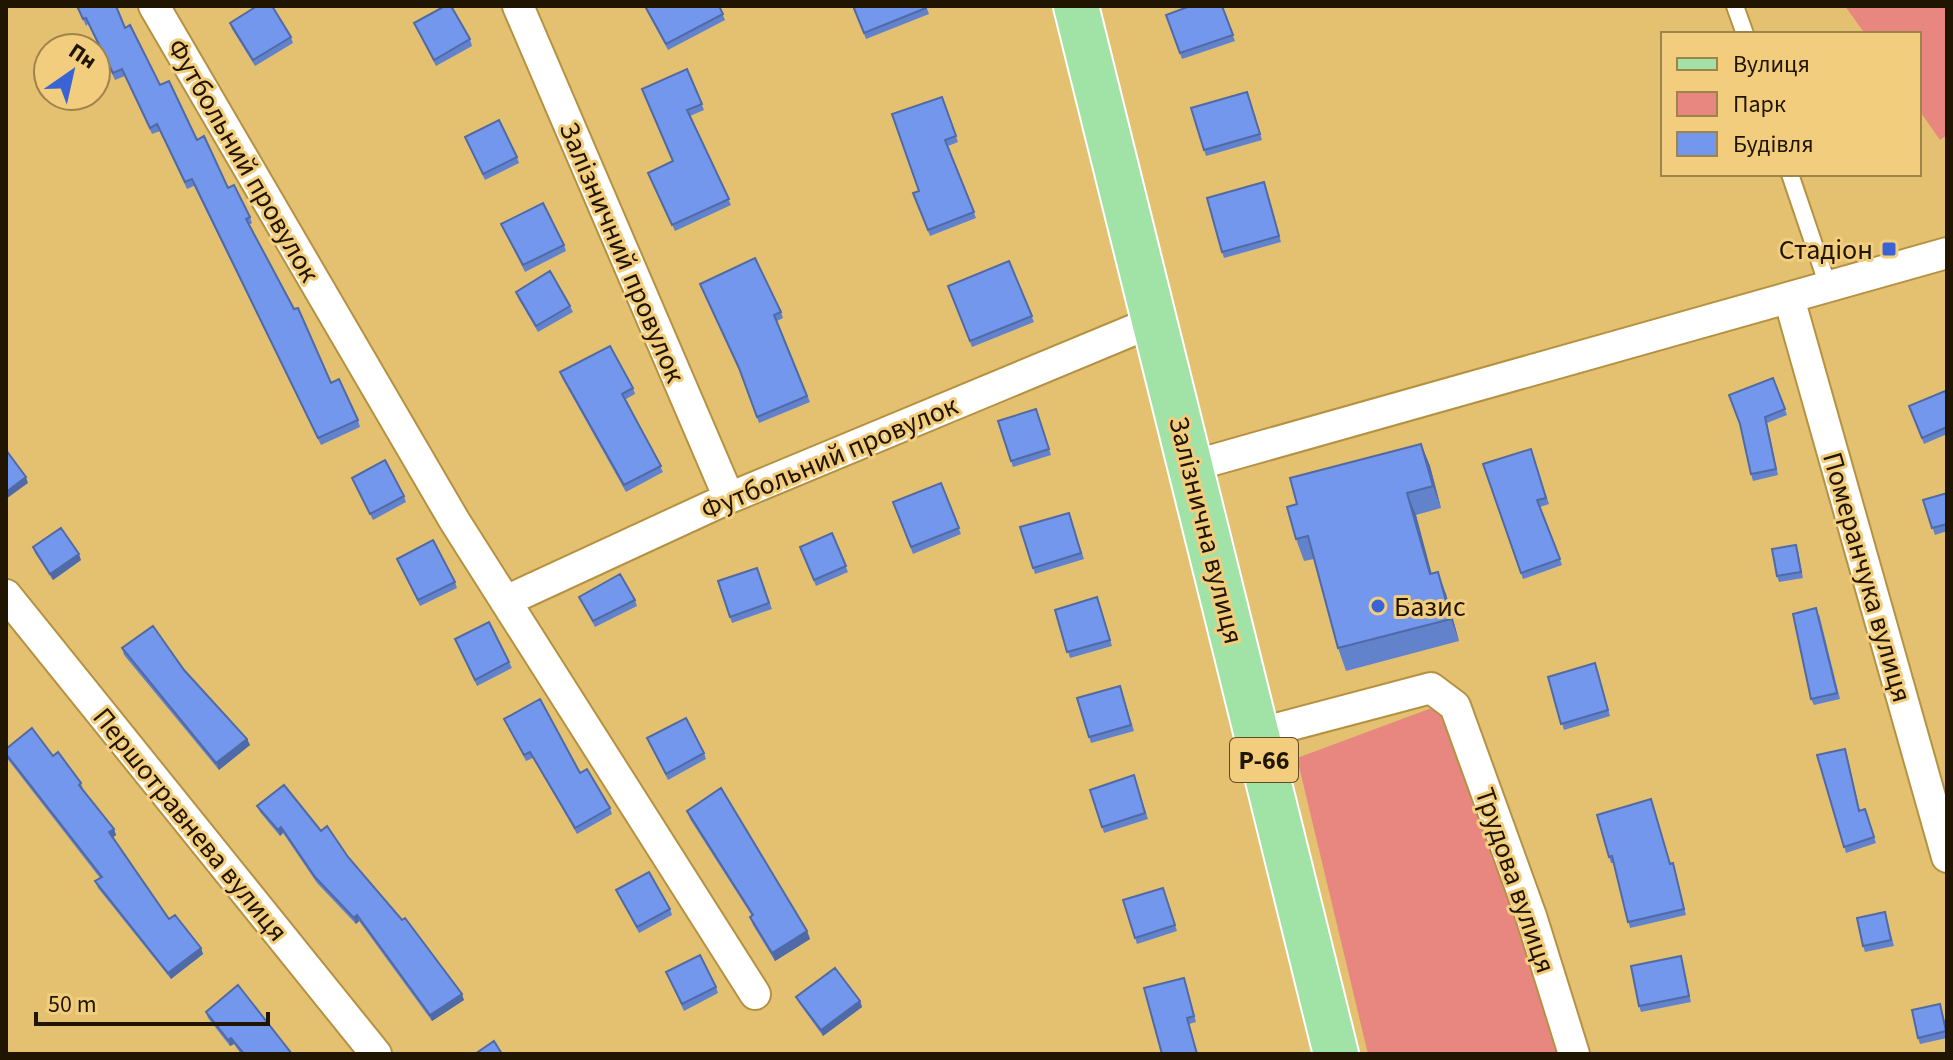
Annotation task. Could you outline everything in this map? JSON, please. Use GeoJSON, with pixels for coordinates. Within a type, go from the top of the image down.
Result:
{"type":"FeatureCollection","features":[{"type":"Feature","properties":{"kind":"main road","name":"Залізнична вулиця"},"geometry":{"type":"LineString","coordinates":[[1076,6],[1336,1054]]}},
{"type":"Feature","properties":{"kind":"street","name":"Футбольний провулок"},"geometry":{"type":"LineString","coordinates":[[154,6],[454,520],[755,994]]}},
{"type":"Feature","properties":{"kind":"street","name":"Залізничний провулок"},"geometry":{"type":"LineString","coordinates":[[518,6],[729,498]]}},
{"type":"Feature","properties":{"kind":"street"},"geometry":{"type":"LineString","coordinates":[[1192,466],[1947,253]]}},
{"type":"Feature","properties":{"kind":"street","name":"Померанчука вулиця"},"geometry":{"type":"LineString","coordinates":[[1789,298],[1947,857]]}},
{"type":"Feature","properties":{"kind":"street","name":"Футбольний провулок"},"geometry":{"type":"LineString","coordinates":[[506,601],[729,498],[1155,321]]}},
{"type":"Feature","properties":{"kind":"street","name":"Першотравнева вулиця"},"geometry":{"type":"LineString","coordinates":[[6,595],[376,1054]]}},
{"type":"Feature","properties":{"kind":"street","name":"Трудова вулиця"},"geometry":{"type":"LineString","coordinates":[[1257,734],[1431,688],[1455,706],[1531,916],[1574,1054]]}},
{"type":"Feature","properties":{"kind":"lane"},"geometry":{"type":"LineString","coordinates":[[1735,6],[1744,32]]}},
{"type":"Feature","properties":{"kind":"lane"},"geometry":{"type":"LineString","coordinates":[[1791,176],[1828,286]]}},
{"type":"Feature","properties":{"kind":"green space"},"geometry":{"type":"Polygon","coordinates":[[[1845,6],[1947,6],[1947,135],[1940,140],[1921,113],[1921,32],[1864,32],[1845,6]]]}},
{"type":"Feature","properties":{"kind":"green space"},"geometry":{"type":"Polygon","coordinates":[[[1437,706],[1487,829],[1558,1054],[1368,1054],[1297,758],[1437,706]]]}},
{"type":"Feature","properties":{"kind":"building"},"geometry":{"type":"Polygon","coordinates":[[[77,6],[116,6],[125,28],[130,25],[160,85],[169,81],[197,140],[204,136],[228,188],[234,185],[250,217],[246,219],[294,309],[298,308],[331,383],[339,379],[358,420],[318,438],[192,179],[185,182],[157,124],[150,128],[122,69],[113,73],[112,32],[93,32],[86,18],[83,19],[77,6]]]}},
{"type":"Feature","properties":{"kind":"building"},"geometry":{"type":"Polygon","coordinates":[[[257,6],[272,6],[291,37],[253,60],[230,23],[257,6]]]}},
{"type":"Feature","properties":{"kind":"building"},"geometry":{"type":"Polygon","coordinates":[[[445,6],[451,6],[470,39],[434,60],[414,23],[445,6]]]}},
{"type":"Feature","properties":{"kind":"building"},"geometry":{"type":"Polygon","coordinates":[[[645,6],[719,6],[723,14],[666,44],[645,6]]]}},
{"type":"Feature","properties":{"kind":"building"},"geometry":{"type":"Polygon","coordinates":[[[853,6],[926,6],[926,8],[864,33],[853,6]]]}},
{"type":"Feature","properties":{"kind":"building"},"geometry":{"type":"Polygon","coordinates":[[[1190,6],[1222,6],[1233,35],[1180,53],[1166,15],[1190,6]]]}},
{"type":"Feature","properties":{"kind":"building"},"geometry":{"type":"Polygon","coordinates":[[[687,69],[702,104],[687,110],[729,199],[672,225],[648,173],[673,161],[642,89],[687,69]]]}},
{"type":"Feature","properties":{"kind":"building"},"geometry":{"type":"Polygon","coordinates":[[[1247,92],[1260,134],[1204,150],[1191,108],[1247,92]]]}},
{"type":"Feature","properties":{"kind":"building"},"geometry":{"type":"Polygon","coordinates":[[[942,97],[956,136],[945,140],[974,212],[928,230],[913,193],[919,191],[892,114],[942,97]]]}},
{"type":"Feature","properties":{"kind":"building"},"geometry":{"type":"Polygon","coordinates":[[[499,120],[517,157],[483,174],[465,137],[499,120]]]}},
{"type":"Feature","properties":{"kind":"building"},"geometry":{"type":"Polygon","coordinates":[[[1264,182],[1279,236],[1222,252],[1207,198],[1264,182]]]}},
{"type":"Feature","properties":{"kind":"building"},"geometry":{"type":"Polygon","coordinates":[[[543,203],[564,245],[523,265],[501,224],[543,203]]]}},
{"type":"Feature","properties":{"kind":"building"},"geometry":{"type":"Polygon","coordinates":[[[755,258],[781,312],[774,315],[807,396],[757,417],[739,368],[700,284],[755,258]]]}},
{"type":"Feature","properties":{"kind":"building"},"geometry":{"type":"Polygon","coordinates":[[[1009,261],[1032,316],[970,341],[948,286],[1009,261]]]}},
{"type":"Feature","properties":{"kind":"building"},"geometry":{"type":"Polygon","coordinates":[[[550,271],[570,306],[536,326],[516,292],[550,271]]]}},
{"type":"Feature","properties":{"kind":"building"},"geometry":{"type":"Polygon","coordinates":[[[610,346],[633,388],[622,394],[661,466],[624,485],[560,372],[610,346]]]}},
{"type":"Feature","properties":{"kind":"building"},"geometry":{"type":"Polygon","coordinates":[[[1773,378],[1785,409],[1765,417],[1776,469],[1751,474],[1740,424],[1729,395],[1773,378]]]}},
{"type":"Feature","properties":{"kind":"building"},"geometry":{"type":"Polygon","coordinates":[[[1945,391],[1947,427],[1922,438],[1909,406],[1945,391]]]}},
{"type":"Feature","properties":{"kind":"building"},"geometry":{"type":"Polygon","coordinates":[[[1036,409],[1049,449],[1011,461],[998,421],[1036,409]]]}},
{"type":"Feature","properties":{"kind":"building"},"geometry":{"type":"Polygon","coordinates":[[[1421,444],[1433,486],[1407,493],[1430,574],[1438,572],[1451,619],[1338,648],[1308,536],[1296,539],[1287,507],[1297,504],[1290,478],[1421,444]]]}},
{"type":"Feature","properties":{"kind":"building"},"geometry":{"type":"Polygon","coordinates":[[[1531,449],[1546,498],[1537,500],[1560,559],[1521,573],[1483,464],[1531,449]]]}},
{"type":"Feature","properties":{"kind":"building"},"geometry":{"type":"Polygon","coordinates":[[[6,450],[26,477],[6,492],[6,450]]]}},
{"type":"Feature","properties":{"kind":"building"},"geometry":{"type":"Polygon","coordinates":[[[385,460],[404,496],[370,514],[352,478],[385,460]]]}},
{"type":"Feature","properties":{"kind":"building"},"geometry":{"type":"Polygon","coordinates":[[[941,483],[959,528],[911,547],[893,502],[941,483]]]}},
{"type":"Feature","properties":{"kind":"building"},"geometry":{"type":"Polygon","coordinates":[[[1947,493],[1947,524],[1932,528],[1923,500],[1947,493]]]}},
{"type":"Feature","properties":{"kind":"building"},"geometry":{"type":"Polygon","coordinates":[[[1069,513],[1081,553],[1033,568],[1020,527],[1069,513]]]}},
{"type":"Feature","properties":{"kind":"building"},"geometry":{"type":"Polygon","coordinates":[[[61,528],[79,554],[50,574],[33,547],[61,528]]]}},
{"type":"Feature","properties":{"kind":"building"},"geometry":{"type":"Polygon","coordinates":[[[832,533],[846,566],[814,580],[800,547],[832,533]]]}},
{"type":"Feature","properties":{"kind":"building"},"geometry":{"type":"Polygon","coordinates":[[[433,540],[455,582],[418,600],[397,559],[433,540]]]}},
{"type":"Feature","properties":{"kind":"building"},"geometry":{"type":"Polygon","coordinates":[[[1796,545],[1801,572],[1777,576],[1772,549],[1796,545]]]}},
{"type":"Feature","properties":{"kind":"building"},"geometry":{"type":"Polygon","coordinates":[[[757,568],[769,603],[730,617],[718,581],[757,568]]]}},
{"type":"Feature","properties":{"kind":"building"},"geometry":{"type":"Polygon","coordinates":[[[620,574],[635,600],[593,621],[579,597],[620,574]]]}},
{"type":"Feature","properties":{"kind":"building"},"geometry":{"type":"Polygon","coordinates":[[[1097,597],[1110,640],[1067,652],[1055,610],[1097,597]]]}},
{"type":"Feature","properties":{"kind":"building"},"geometry":{"type":"Polygon","coordinates":[[[1816,608],[1837,693],[1811,699],[1793,614],[1816,608]]]}},
{"type":"Feature","properties":{"kind":"building"},"geometry":{"type":"Polygon","coordinates":[[[489,622],[509,662],[475,680],[455,639],[489,622]]]}},
{"type":"Feature","properties":{"kind":"building"},"geometry":{"type":"Polygon","coordinates":[[[153,626],[184,670],[247,739],[216,763],[122,648],[153,626]]]}},
{"type":"Feature","properties":{"kind":"building"},"geometry":{"type":"Polygon","coordinates":[[[1595,663],[1608,710],[1561,724],[1548,677],[1595,663]]]}},
{"type":"Feature","properties":{"kind":"building"},"geometry":{"type":"Polygon","coordinates":[[[1120,686],[1131,725],[1089,737],[1077,698],[1120,686]]]}},
{"type":"Feature","properties":{"kind":"building"},"geometry":{"type":"Polygon","coordinates":[[[540,699],[580,773],[587,769],[610,808],[575,828],[530,752],[524,755],[504,719],[540,699]]]}},
{"type":"Feature","properties":{"kind":"building"},"geometry":{"type":"Polygon","coordinates":[[[686,718],[704,753],[666,774],[647,738],[686,718]]]}},
{"type":"Feature","properties":{"kind":"building"},"geometry":{"type":"Polygon","coordinates":[[[32,728],[53,756],[58,752],[81,783],[79,785],[114,829],[109,832],[169,919],[175,915],[201,948],[168,973],[95,881],[102,877],[6,754],[6,749],[32,728]]]}},
{"type":"Feature","properties":{"kind":"building"},"geometry":{"type":"Polygon","coordinates":[[[1845,749],[1859,811],[1865,809],[1874,837],[1844,847],[1817,755],[1845,749]]]}},
{"type":"Feature","properties":{"kind":"building"},"geometry":{"type":"Polygon","coordinates":[[[1134,775],[1145,813],[1102,827],[1090,790],[1134,775]]]}},
{"type":"Feature","properties":{"kind":"building"},"geometry":{"type":"Polygon","coordinates":[[[284,785],[321,831],[327,826],[348,857],[402,920],[405,918],[462,994],[430,1015],[357,915],[354,918],[315,877],[281,827],[278,830],[257,806],[284,785]]]}},
{"type":"Feature","properties":{"kind":"building"},"geometry":{"type":"Polygon","coordinates":[[[721,788],[807,931],[772,953],[750,917],[753,915],[687,811],[721,788]]]}},
{"type":"Feature","properties":{"kind":"building"},"geometry":{"type":"Polygon","coordinates":[[[1651,799],[1670,864],[1673,863],[1684,909],[1628,922],[1612,856],[1609,857],[1597,815],[1651,799]]]}},
{"type":"Feature","properties":{"kind":"building"},"geometry":{"type":"Polygon","coordinates":[[[649,872],[670,909],[637,927],[616,890],[649,872]]]}},
{"type":"Feature","properties":{"kind":"building"},"geometry":{"type":"Polygon","coordinates":[[[1163,888],[1175,925],[1135,938],[1123,900],[1163,888]]]}},
{"type":"Feature","properties":{"kind":"building"},"geometry":{"type":"Polygon","coordinates":[[[1885,912],[1891,940],[1863,946],[1857,918],[1885,912]]]}},
{"type":"Feature","properties":{"kind":"building"},"geometry":{"type":"Polygon","coordinates":[[[700,955],[716,987],[682,1004],[666,972],[700,955]]]}},
{"type":"Feature","properties":{"kind":"building"},"geometry":{"type":"Polygon","coordinates":[[[1681,956],[1689,996],[1639,1006],[1631,966],[1681,956]]]}},
{"type":"Feature","properties":{"kind":"building"},"geometry":{"type":"Polygon","coordinates":[[[835,968],[860,1001],[821,1030],[796,997],[835,968]]]}},
{"type":"Feature","properties":{"kind":"building"},"geometry":{"type":"Polygon","coordinates":[[[1184,978],[1194,1016],[1187,1018],[1197,1054],[1162,1054],[1144,988],[1184,978]]]}},
{"type":"Feature","properties":{"kind":"building"},"geometry":{"type":"Polygon","coordinates":[[[238,985],[292,1054],[244,1054],[231,1038],[228,1040],[206,1012],[238,985]]]}},
{"type":"Feature","properties":{"kind":"building"},"geometry":{"type":"Polygon","coordinates":[[[1940,1004],[1946,1031],[1918,1038],[1912,1010],[1940,1004]]]}},
{"type":"Feature","properties":{"kind":"building"},"geometry":{"type":"Polygon","coordinates":[[[494,1041],[502,1054],[475,1054],[494,1041]]]}},
{"type":"Feature","properties":{"kind":"place","name":"Стадіон"},"geometry":{"type":"Point","coordinates":[1889,249]}},
{"type":"Feature","properties":{"kind":"place","name":"Базис"},"geometry":{"type":"Point","coordinates":[1378,606]}}]}
